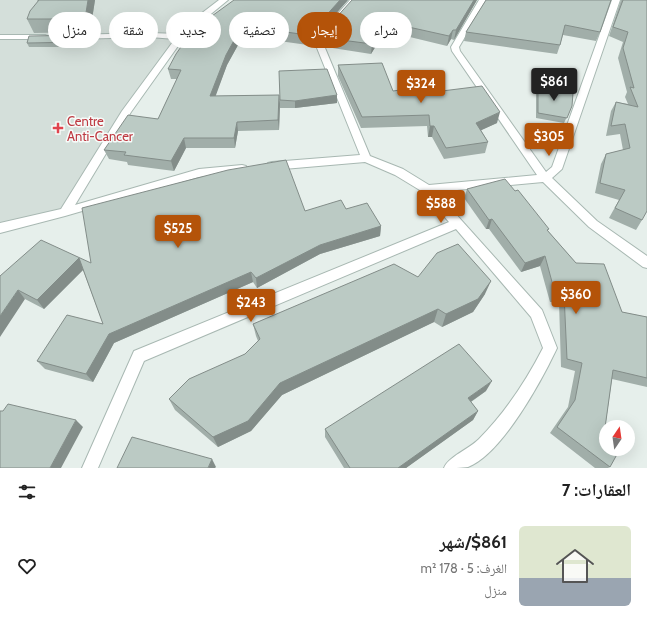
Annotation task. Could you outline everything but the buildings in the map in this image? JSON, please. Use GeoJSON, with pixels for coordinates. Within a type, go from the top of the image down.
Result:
{"type":"FeatureCollection","features":[{"type":"Feature","properties":{"kind":"street"},"geometry":{"type":"LineString","coordinates":[[209,12],[224,0]]}},
{"type":"Feature","properties":{"kind":"street"},"geometry":{"type":"LineString","coordinates":[[354,0],[319,39],[321,48],[366,158]]}},
{"type":"Feature","properties":{"kind":"street"},"geometry":{"type":"LineString","coordinates":[[483,0],[455,47],[456,51],[545,178],[593,224],[647,264]]}},
{"type":"Feature","properties":{"kind":"street"},"geometry":{"type":"LineString","coordinates":[[428,189],[545,178],[556,169],[616,0]]}},
{"type":"Feature","properties":{"kind":"street"},"geometry":{"type":"LineString","coordinates":[[0,37],[166,36]]}},
{"type":"Feature","properties":{"kind":"street"},"geometry":{"type":"LineString","coordinates":[[65,212],[143,86],[172,48]]}},
{"type":"Feature","properties":{"kind":"street"},"geometry":{"type":"LineString","coordinates":[[2,229],[200,173],[366,158],[399,172],[428,189],[457,224],[538,314],[550,348],[540,370],[524,396],[489,440],[470,457],[452,468]]}},
{"type":"Feature","properties":{"kind":"street"},"geometry":{"type":"LineString","coordinates":[[90,468],[139,356],[457,224]]}},
{"type":"Feature","properties":{"kind":"shaded area","name":"Centre Anti-Cancer"},"geometry":{"type":"Polygon","coordinates":[[[0,0],[224,0],[211,12],[166,12],[166,48],[172,48],[65,212],[0,231],[0,0]]]}},
{"type":"Feature","properties":{"kind":"place","name":"Centre Anti-Cancer"},"geometry":{"type":"Point","coordinates":[58,128]}}]}
